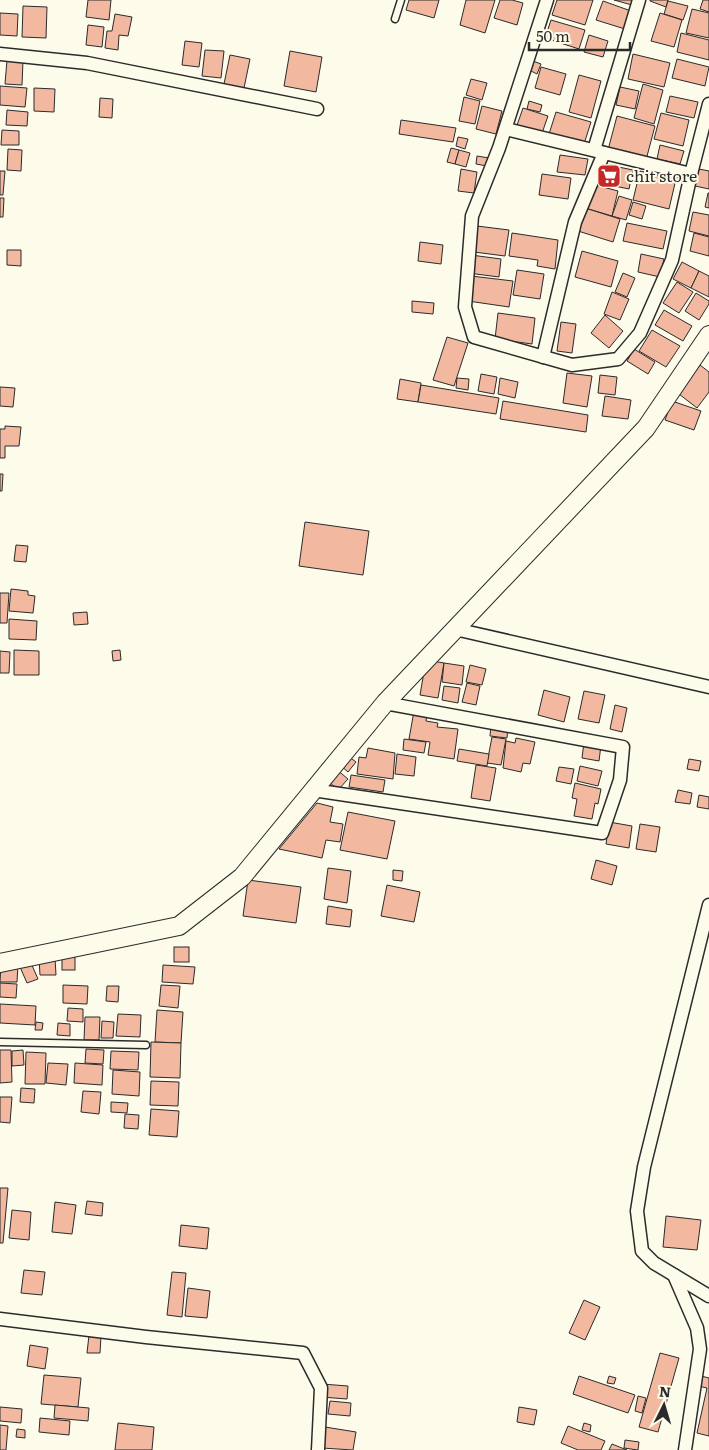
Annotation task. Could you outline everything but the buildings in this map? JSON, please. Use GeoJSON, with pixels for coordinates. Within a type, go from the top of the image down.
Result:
{"type":"FeatureCollection","features":[{"type":"Feature","properties":{"kind":"street"},"geometry":{"type":"LineString","coordinates":[[547,0],[506,128],[472,216],[465,307],[474,337],[572,365],[618,359],[640,332],[672,260],[709,104]]}},
{"type":"Feature","properties":{"kind":"street"},"geometry":{"type":"LineString","coordinates":[[543,357],[575,222],[599,151],[639,0]]}},
{"type":"Feature","properties":{"kind":"street"},"geometry":{"type":"LineString","coordinates":[[0,54],[87,63],[317,109]]}},
{"type":"Feature","properties":{"kind":"street"},"geometry":{"type":"LineString","coordinates":[[506,128],[691,174]]}},
{"type":"Feature","properties":{"kind":"street"},"geometry":{"type":"LineString","coordinates":[[0,963],[179,926],[242,877],[385,703],[646,428],[709,335]]}},
{"type":"Feature","properties":{"kind":"street"},"geometry":{"type":"LineString","coordinates":[[455,629],[709,687]]}},
{"type":"Feature","properties":{"kind":"street"},"geometry":{"type":"LineString","coordinates":[[314,790],[602,833],[620,780],[623,747],[385,703]]}},
{"type":"Feature","properties":{"kind":"street"},"geometry":{"type":"LineString","coordinates":[[709,905],[644,1167],[636,1211],[642,1251],[654,1263],[709,1296]]}},
{"type":"Feature","properties":{"kind":"street"},"geometry":{"type":"LineString","coordinates":[[674,1275],[697,1328],[700,1349],[685,1450]]}},
{"type":"Feature","properties":{"kind":"street"},"geometry":{"type":"LineString","coordinates":[[0,1319],[146,1337],[302,1353],[321,1388],[318,1450]]}},
{"type":"Feature","properties":{"kind":"lane"},"geometry":{"type":"LineString","coordinates":[[395,19],[400,0]]}},
{"type":"Feature","properties":{"kind":"lane"},"geometry":{"type":"LineString","coordinates":[[0,1042],[146,1045]]}},
{"type":"Feature","properties":{"kind":"place","name":"chit store"},"geometry":{"type":"Point","coordinates":[609,176]}}]}
